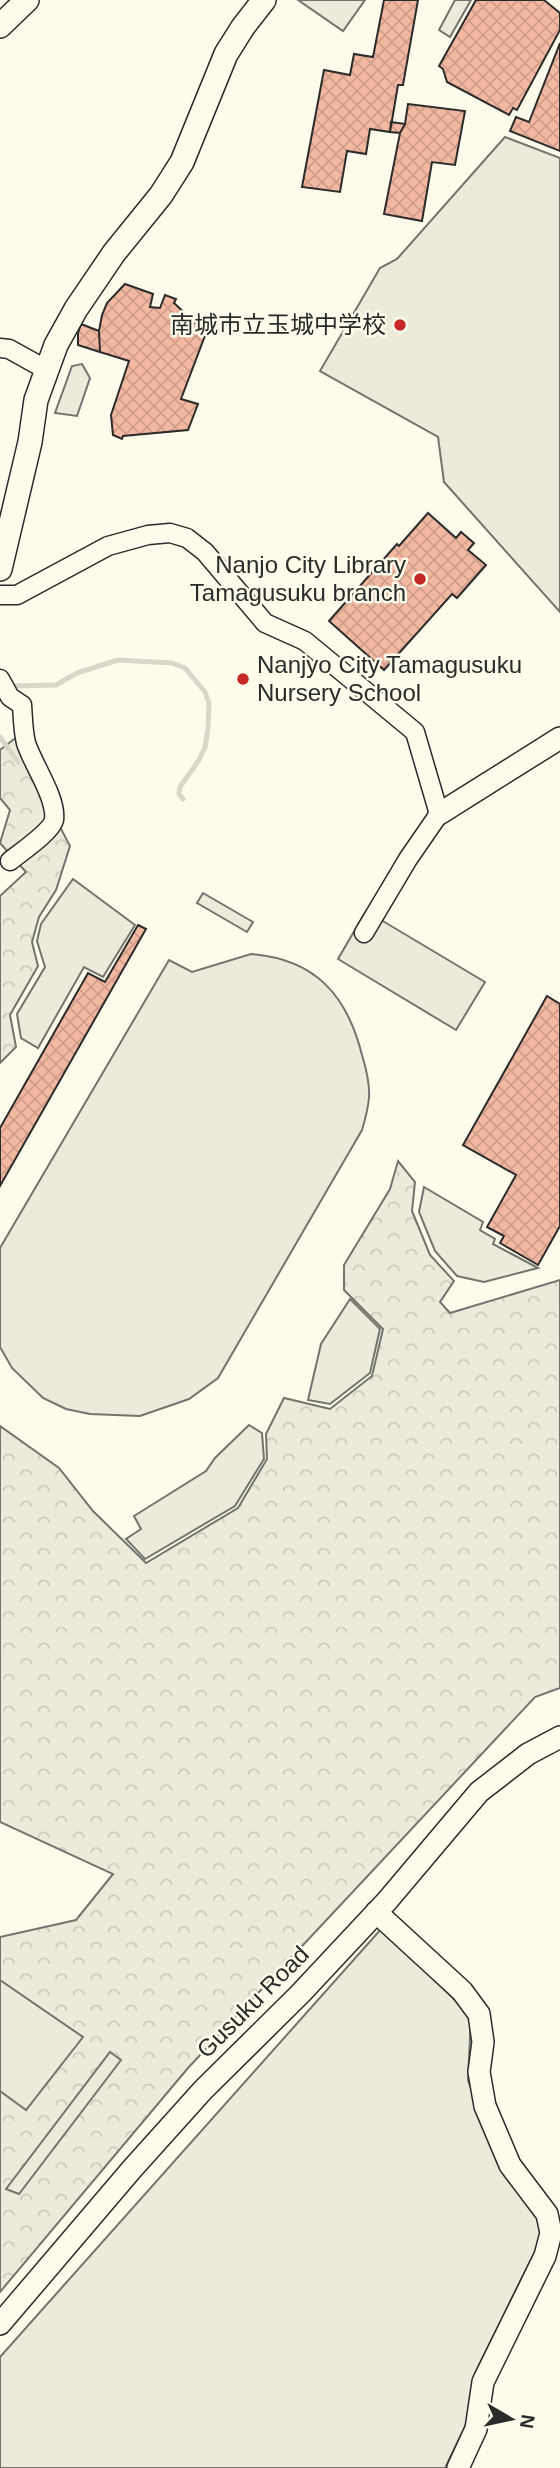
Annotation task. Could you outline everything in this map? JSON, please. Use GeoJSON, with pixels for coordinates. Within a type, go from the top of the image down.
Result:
{"type":"FeatureCollection","features":[{"type":"Feature","properties":{"kind":"main road"},"geometry":{"type":"LineString","coordinates":[[0,26],[26,0]]}},
{"type":"Feature","properties":{"kind":"main road"},"geometry":{"type":"LineString","coordinates":[[0,569],[30,442],[36,400],[61,334],[114,253],[161,195],[182,162],[226,54],[264,0]]}},
{"type":"Feature","properties":{"kind":"street"},"geometry":{"type":"LineString","coordinates":[[0,348],[9,349],[47,370]]}},
{"type":"Feature","properties":{"kind":"street"},"geometry":{"type":"LineString","coordinates":[[0,595],[17,595],[108,546],[148,535],[170,533],[187,538],[205,552],[265,624],[305,640],[415,732],[439,814]]}},
{"type":"Feature","properties":{"kind":"street"},"geometry":{"type":"LineString","coordinates":[[4,693],[22,705],[25,741],[52,802],[54,821],[10,861]]}},
{"type":"Feature","properties":{"kind":"street"},"geometry":{"type":"LineString","coordinates":[[365,933],[408,859],[439,814],[560,738]]}},
{"type":"Feature","properties":{"kind":"street","name":"Gusuku Road"},"geometry":{"type":"LineString","coordinates":[[0,2324],[203,2090],[300,1994],[376,1912],[479,1792],[520,1760],[560,1737]]}},
{"type":"Feature","properties":{"kind":"street"},"geometry":{"type":"LineString","coordinates":[[376,1912],[462,1991],[480,2014],[483,2042],[479,2072],[485,2106],[510,2165],[547,2214],[551,2233],[545,2256],[483,2382],[477,2429],[458,2468]]}},
{"type":"Feature","properties":{"kind":"green space"},"geometry":{"type":"Polygon","coordinates":[[[505,137],[560,158],[560,612],[444,482],[438,437],[320,371],[380,268],[397,259],[505,137]]]}},
{"type":"Feature","properties":{"kind":"green space"},"geometry":{"type":"Polygon","coordinates":[[[18,736],[70,846],[56,890],[39,917],[32,942],[38,966],[10,1015],[16,1047],[0,1063],[0,896],[26,872],[0,843],[10,810],[0,798],[0,750],[18,736]]]}},
{"type":"Feature","properties":{"kind":"green space"},"geometry":{"type":"Polygon","coordinates":[[[251,954],[293,963],[310,972],[337,998],[356,1034],[367,1076],[369,1098],[362,1130],[218,1378],[189,1399],[140,1416],[90,1414],[66,1409],[43,1398],[12,1368],[0,1347],[0,1248],[169,960],[192,972],[251,954]]]}},
{"type":"Feature","properties":{"kind":"green space"},"geometry":{"type":"Polygon","coordinates":[[[398,1161],[415,1182],[412,1211],[430,1255],[454,1281],[440,1302],[450,1313],[560,1280],[560,1688],[535,1697],[188,2068],[0,2292],[0,1937],[76,1920],[113,1874],[0,1822],[0,1426],[59,1468],[93,1511],[146,1563],[238,1508],[267,1459],[266,1434],[284,1398],[330,1409],[372,1376],[383,1329],[344,1290],[344,1265],[390,1189],[398,1161]]]}},
{"type":"Feature","properties":{"kind":"green space"},"geometry":{"type":"Polygon","coordinates":[[[382,1928],[471,2016],[468,2080],[496,2157],[546,2229],[475,2373],[471,2414],[445,2468],[0,2468],[0,2357],[382,1928]]]}},
{"type":"Feature","properties":{"kind":"shaded area"},"geometry":{"type":"Polygon","coordinates":[[[298,0],[365,0],[343,31],[298,0]]]}},
{"type":"Feature","properties":{"kind":"shaded area"},"geometry":{"type":"Polygon","coordinates":[[[455,0],[471,0],[450,37],[439,30],[455,0]]]}},
{"type":"Feature","properties":{"kind":"shaded area"},"geometry":{"type":"Polygon","coordinates":[[[82,364],[90,378],[77,416],[55,413],[72,366],[82,364]]]}},
{"type":"Feature","properties":{"kind":"shaded area"},"geometry":{"type":"Polygon","coordinates":[[[73,879],[135,925],[103,977],[84,967],[38,1048],[21,1038],[17,1014],[45,967],[37,941],[41,924],[73,879]]]}},
{"type":"Feature","properties":{"kind":"shaded area"},"geometry":{"type":"Polygon","coordinates":[[[203,893],[253,922],[247,932],[197,903],[203,893]]]}},
{"type":"Feature","properties":{"kind":"shaded area"},"geometry":{"type":"Polygon","coordinates":[[[366,911],[485,982],[456,1030],[338,959],[366,911]]]}},
{"type":"Feature","properties":{"kind":"shaded area"},"geometry":{"type":"Polygon","coordinates":[[[424,1187],[483,1222],[480,1230],[495,1239],[493,1244],[538,1268],[484,1282],[457,1276],[435,1251],[419,1212],[424,1187]]]}},
{"type":"Feature","properties":{"kind":"shaded area"},"geometry":{"type":"Polygon","coordinates":[[[350,1299],[380,1329],[370,1373],[330,1404],[308,1400],[321,1344],[350,1299]]]}},
{"type":"Feature","properties":{"kind":"shaded area"},"geometry":{"type":"Polygon","coordinates":[[[249,1425],[262,1433],[264,1459],[235,1506],[145,1559],[126,1539],[141,1529],[134,1516],[206,1471],[215,1458],[249,1425]]]}},
{"type":"Feature","properties":{"kind":"shaded area"},"geometry":{"type":"Polygon","coordinates":[[[0,1980],[83,2037],[26,2110],[0,2091],[0,1980]]]}},
{"type":"Feature","properties":{"kind":"shaded area"},"geometry":{"type":"Polygon","coordinates":[[[110,2052],[121,2060],[19,2194],[6,2189],[110,2052]]]}},
{"type":"Feature","properties":{"kind":"building"},"geometry":{"type":"Polygon","coordinates":[[[384,0],[418,0],[403,85],[398,85],[390,132],[370,129],[366,154],[347,151],[340,192],[302,187],[324,70],[350,75],[354,54],[373,57],[384,0]]]}},
{"type":"Feature","properties":{"kind":"building"},"geometry":{"type":"Polygon","coordinates":[[[476,0],[544,0],[560,13],[560,30],[517,110],[513,108],[509,115],[447,82],[443,69],[439,66],[476,0]]]}},
{"type":"Feature","properties":{"kind":"building"},"geometry":{"type":"Polygon","coordinates":[[[560,43],[560,151],[510,131],[516,117],[529,122],[560,43]]]}},
{"type":"Feature","properties":{"kind":"building"},"geometry":{"type":"Polygon","coordinates":[[[408,104],[465,111],[455,165],[432,162],[422,221],[384,214],[408,104]]]}},
{"type":"Feature","properties":{"kind":"building"},"geometry":{"type":"Polygon","coordinates":[[[391,122],[405,124],[400,133],[390,132],[391,122]]]}},
{"type":"Feature","properties":{"kind":"building"},"geometry":{"type":"Polygon","coordinates":[[[125,284],[153,294],[150,307],[160,308],[165,295],[176,299],[174,303],[206,333],[181,399],[198,404],[188,430],[123,436],[122,439],[113,435],[111,415],[129,361],[100,352],[99,331],[107,303],[125,284]]]}},
{"type":"Feature","properties":{"kind":"building"},"geometry":{"type":"Polygon","coordinates":[[[81,324],[99,331],[100,352],[78,345],[81,324]]]}},
{"type":"Feature","properties":{"kind":"building","name":"Nanjo City Library Tamagusuku branch"},"geometry":{"type":"Polygon","coordinates":[[[428,513],[456,538],[461,532],[474,543],[468,550],[486,565],[457,598],[452,594],[384,670],[329,621],[428,513]]]}},
{"type":"Feature","properties":{"kind":"building"},"geometry":{"type":"Polygon","coordinates":[[[138,925],[146,929],[0,1186],[0,1128],[88,973],[105,982],[138,925]]]}},
{"type":"Feature","properties":{"kind":"building"},"geometry":{"type":"Polygon","coordinates":[[[547,996],[560,1004],[560,1226],[538,1265],[500,1243],[504,1236],[487,1227],[516,1175],[463,1145],[547,996]]]}},
{"type":"Feature","properties":{"kind":"waterway"},"geometry":{"type":"LineString","coordinates":[[8,690],[15,686],[56,685],[77,673],[118,660],[172,663],[185,668],[205,692],[209,703],[205,747],[180,787],[179,794],[183,799]]}},
{"type":"Feature","properties":{"kind":"waterway"},"geometry":{"type":"LineString","coordinates":[[0,737],[18,762]]}},
{"type":"Feature","properties":{"kind":"place","name":"南城市立玉城中学校"},"geometry":{"type":"Point","coordinates":[400,325]}},
{"type":"Feature","properties":{"kind":"place","name":"Nanjo City Library Tamagusuku branch"},"geometry":{"type":"Point","coordinates":[420,579]}},
{"type":"Feature","properties":{"kind":"place","name":"Nanjyo City Tamagusuku Nursery School"},"geometry":{"type":"Point","coordinates":[243,679]}}]}
